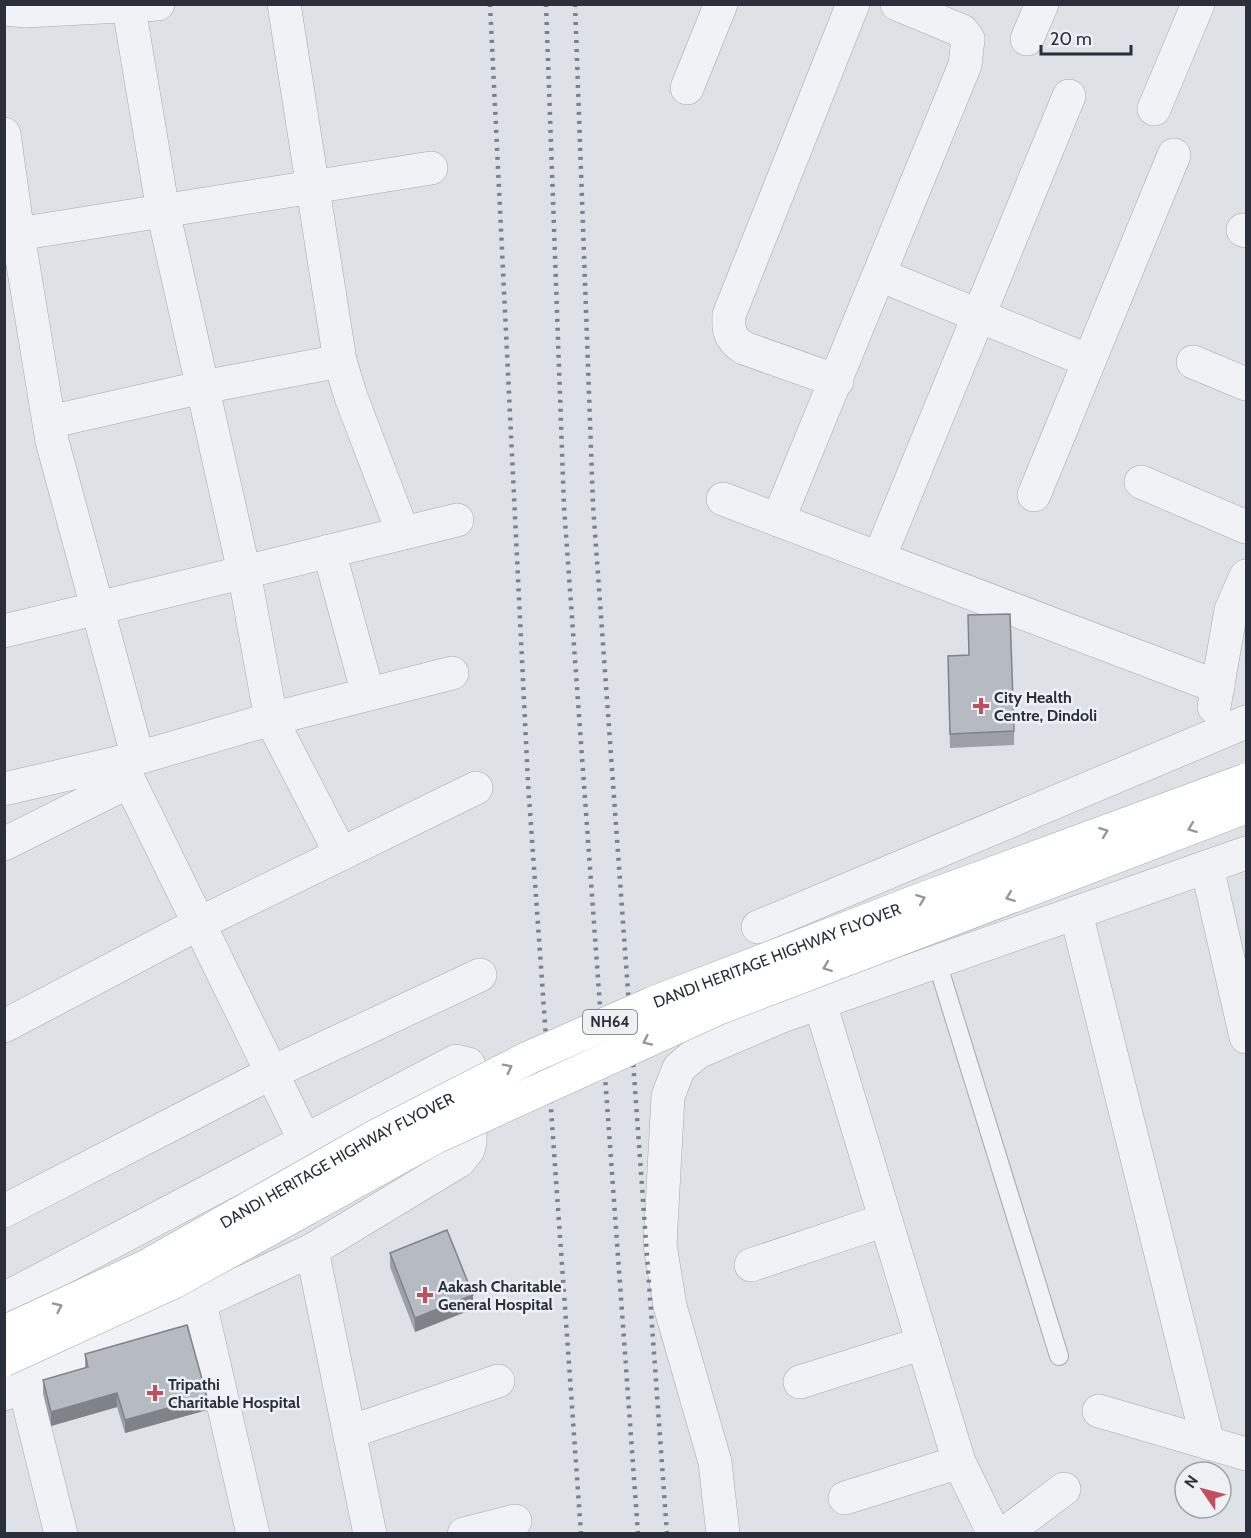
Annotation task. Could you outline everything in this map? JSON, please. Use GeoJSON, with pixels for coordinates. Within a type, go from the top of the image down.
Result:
{"type":"FeatureCollection","features":[{"type":"Feature","properties":{"kind":"main road","name":"DANDI HERITAGE HIGHWAY FLYOVER"},"geometry":{"type":"LineString","coordinates":[[4,1332],[145,1267],[374,1137],[528,1058],[653,1004],[914,902],[1246,780]]}},
{"type":"Feature","properties":{"kind":"main road","name":"DANDI HERITAGE HIGHWAY FLYOVER"},"geometry":{"type":"LineString","coordinates":[[4,1360],[174,1281],[436,1137],[719,1008],[1246,807]]}},
{"type":"Feature","properties":{"kind":"street"},"geometry":{"type":"LineString","coordinates":[[284,4],[340,361],[351,398],[403,533]]}},
{"type":"Feature","properties":{"kind":"street"},"geometry":{"type":"LineString","coordinates":[[687,88],[721,4]]}},
{"type":"Feature","properties":{"kind":"street"},"geometry":{"type":"LineString","coordinates":[[837,381],[744,348],[734,342],[728,330],[729,315],[853,4]]}},
{"type":"Feature","properties":{"kind":"street"},"geometry":{"type":"LineString","coordinates":[[778,520],[837,381],[965,65],[969,50],[968,39],[962,31],[897,4]]}},
{"type":"Feature","properties":{"kind":"street"},"geometry":{"type":"LineString","coordinates":[[1027,39],[1042,4]]}},
{"type":"Feature","properties":{"kind":"street"},"geometry":{"type":"LineString","coordinates":[[1154,109],[1198,4]]}},
{"type":"Feature","properties":{"kind":"street"},"geometry":{"type":"LineString","coordinates":[[4,9],[26,11],[143,6],[163,211],[244,572],[271,719],[341,854]]}},
{"type":"Feature","properties":{"kind":"street"},"geometry":{"type":"LineString","coordinates":[[879,558],[1069,96]]}},
{"type":"Feature","properties":{"kind":"street"},"geometry":{"type":"LineString","coordinates":[[4,134],[18,234],[15,285],[99,610],[128,767],[198,924],[305,1142]]}},
{"type":"Feature","properties":{"kind":"street"},"geometry":{"type":"LineString","coordinates":[[1034,495],[1174,155]]}},
{"type":"Feature","properties":{"kind":"street"},"geometry":{"type":"LineString","coordinates":[[18,234],[431,168]]}},
{"type":"Feature","properties":{"kind":"street"},"geometry":{"type":"LineString","coordinates":[[880,274],[1089,361]]}},
{"type":"Feature","properties":{"kind":"street"},"geometry":{"type":"LineString","coordinates":[[49,422],[203,387],[340,361]]}},
{"type":"Feature","properties":{"kind":"street"},"geometry":{"type":"LineString","coordinates":[[1193,362],[1246,384]]}},
{"type":"Feature","properties":{"kind":"street"},"geometry":{"type":"LineString","coordinates":[[1141,482],[1246,527]]}},
{"type":"Feature","properties":{"kind":"street"},"geometry":{"type":"LineString","coordinates":[[723,499],[1218,687]]}},
{"type":"Feature","properties":{"kind":"street"},"geometry":{"type":"LineString","coordinates":[[4,631],[99,610],[457,520]]}},
{"type":"Feature","properties":{"kind":"street"},"geometry":{"type":"LineString","coordinates":[[329,551],[368,694]]}},
{"type":"Feature","properties":{"kind":"street"},"geometry":{"type":"LineString","coordinates":[[1210,736],[1231,610],[1246,576]]}},
{"type":"Feature","properties":{"kind":"street"},"geometry":{"type":"LineString","coordinates":[[4,789],[128,767],[271,719],[452,673]]}},
{"type":"Feature","properties":{"kind":"street"},"geometry":{"type":"LineString","coordinates":[[758,927],[1246,722]]}},
{"type":"Feature","properties":{"kind":"street"},"geometry":{"type":"LineString","coordinates":[[4,844],[128,767]]}},
{"type":"Feature","properties":{"kind":"street"},"geometry":{"type":"LineString","coordinates":[[4,1026],[198,924],[476,788]]}},
{"type":"Feature","properties":{"kind":"street"},"geometry":{"type":"LineString","coordinates":[[723,1533],[715,1462],[670,1306],[660,1245],[668,1096],[675,1074],[687,1059],[698,1052],[782,1016],[1246,853]]}},
{"type":"Feature","properties":{"kind":"street"},"geometry":{"type":"LineString","coordinates":[[1207,867],[1246,1037]]}},
{"type":"Feature","properties":{"kind":"street"},"geometry":{"type":"LineString","coordinates":[[1076,913],[1208,1443]]}},
{"type":"Feature","properties":{"kind":"street"},"geometry":{"type":"LineString","coordinates":[[4,1211],[271,1072],[480,975]]}},
{"type":"Feature","properties":{"kind":"street"},"geometry":{"type":"LineString","coordinates":[[819,1003],[959,1462],[994,1533]]}},
{"type":"Feature","properties":{"kind":"street"},"geometry":{"type":"LineString","coordinates":[[4,1299],[456,1061],[468,1064],[471,1069],[470,1142],[464,1157],[312,1250],[14,1390],[61,1533]]}},
{"type":"Feature","properties":{"kind":"street"},"geometry":{"type":"LineString","coordinates":[[751,1265],[885,1220]]}},
{"type":"Feature","properties":{"kind":"street"},"geometry":{"type":"LineString","coordinates":[[312,1250],[370,1533]]}},
{"type":"Feature","properties":{"kind":"street"},"geometry":{"type":"LineString","coordinates":[[200,1302],[253,1533]]}},
{"type":"Feature","properties":{"kind":"street"},"geometry":{"type":"LineString","coordinates":[[800,1382],[922,1343]]}},
{"type":"Feature","properties":{"kind":"street"},"geometry":{"type":"LineString","coordinates":[[350,1432],[498,1381]]}},
{"type":"Feature","properties":{"kind":"street"},"geometry":{"type":"LineString","coordinates":[[1099,1411],[1246,1454]]}},
{"type":"Feature","properties":{"kind":"street"},"geometry":{"type":"LineString","coordinates":[[845,1498],[959,1462]]}},
{"type":"Feature","properties":{"kind":"street"},"geometry":{"type":"LineString","coordinates":[[1004,1533],[1064,1490]]}},
{"type":"Feature","properties":{"kind":"street"},"geometry":{"type":"LineString","coordinates":[[464,1533],[515,1521]]}},
{"type":"Feature","properties":{"kind":"lane"},"geometry":{"type":"LineString","coordinates":[[937,962],[1059,1356]]}},
{"type":"Feature","properties":{"kind":"building"},"geometry":{"type":"Polygon","coordinates":[[[1010,614],[1014,731],[950,734],[948,656],[969,655],[968,615],[1010,614]]]}},
{"type":"Feature","properties":{"kind":"building"},"geometry":{"type":"Polygon","coordinates":[[[447,1230],[473,1295],[415,1318],[390,1253],[447,1230]]]}},
{"type":"Feature","properties":{"kind":"building"},"geometry":{"type":"Polygon","coordinates":[[[187,1325],[207,1397],[125,1420],[117,1393],[51,1412],[43,1380],[88,1367],[85,1354],[187,1325]]]}},
{"type":"Feature","properties":{"kind":"railway"},"geometry":{"type":"LineString","coordinates":[[490,4],[528,783],[581,1534]]}},
{"type":"Feature","properties":{"kind":"railway"},"geometry":{"type":"LineString","coordinates":[[546,4],[564,507],[638,1534]]}},
{"type":"Feature","properties":{"kind":"railway"},"geometry":{"type":"LineString","coordinates":[[575,4],[593,505],[667,1534]]}},
{"type":"Feature","properties":{"kind":"place","name":"City Health Centre, Dindoli"},"geometry":{"type":"Point","coordinates":[981,706]}},
{"type":"Feature","properties":{"kind":"place","name":"Aakash Charitable General Hospital"},"geometry":{"type":"Point","coordinates":[425,1295]}},
{"type":"Feature","properties":{"kind":"place","name":"Tripathi Charitable Hospital"},"geometry":{"type":"Point","coordinates":[155,1393]}}]}
